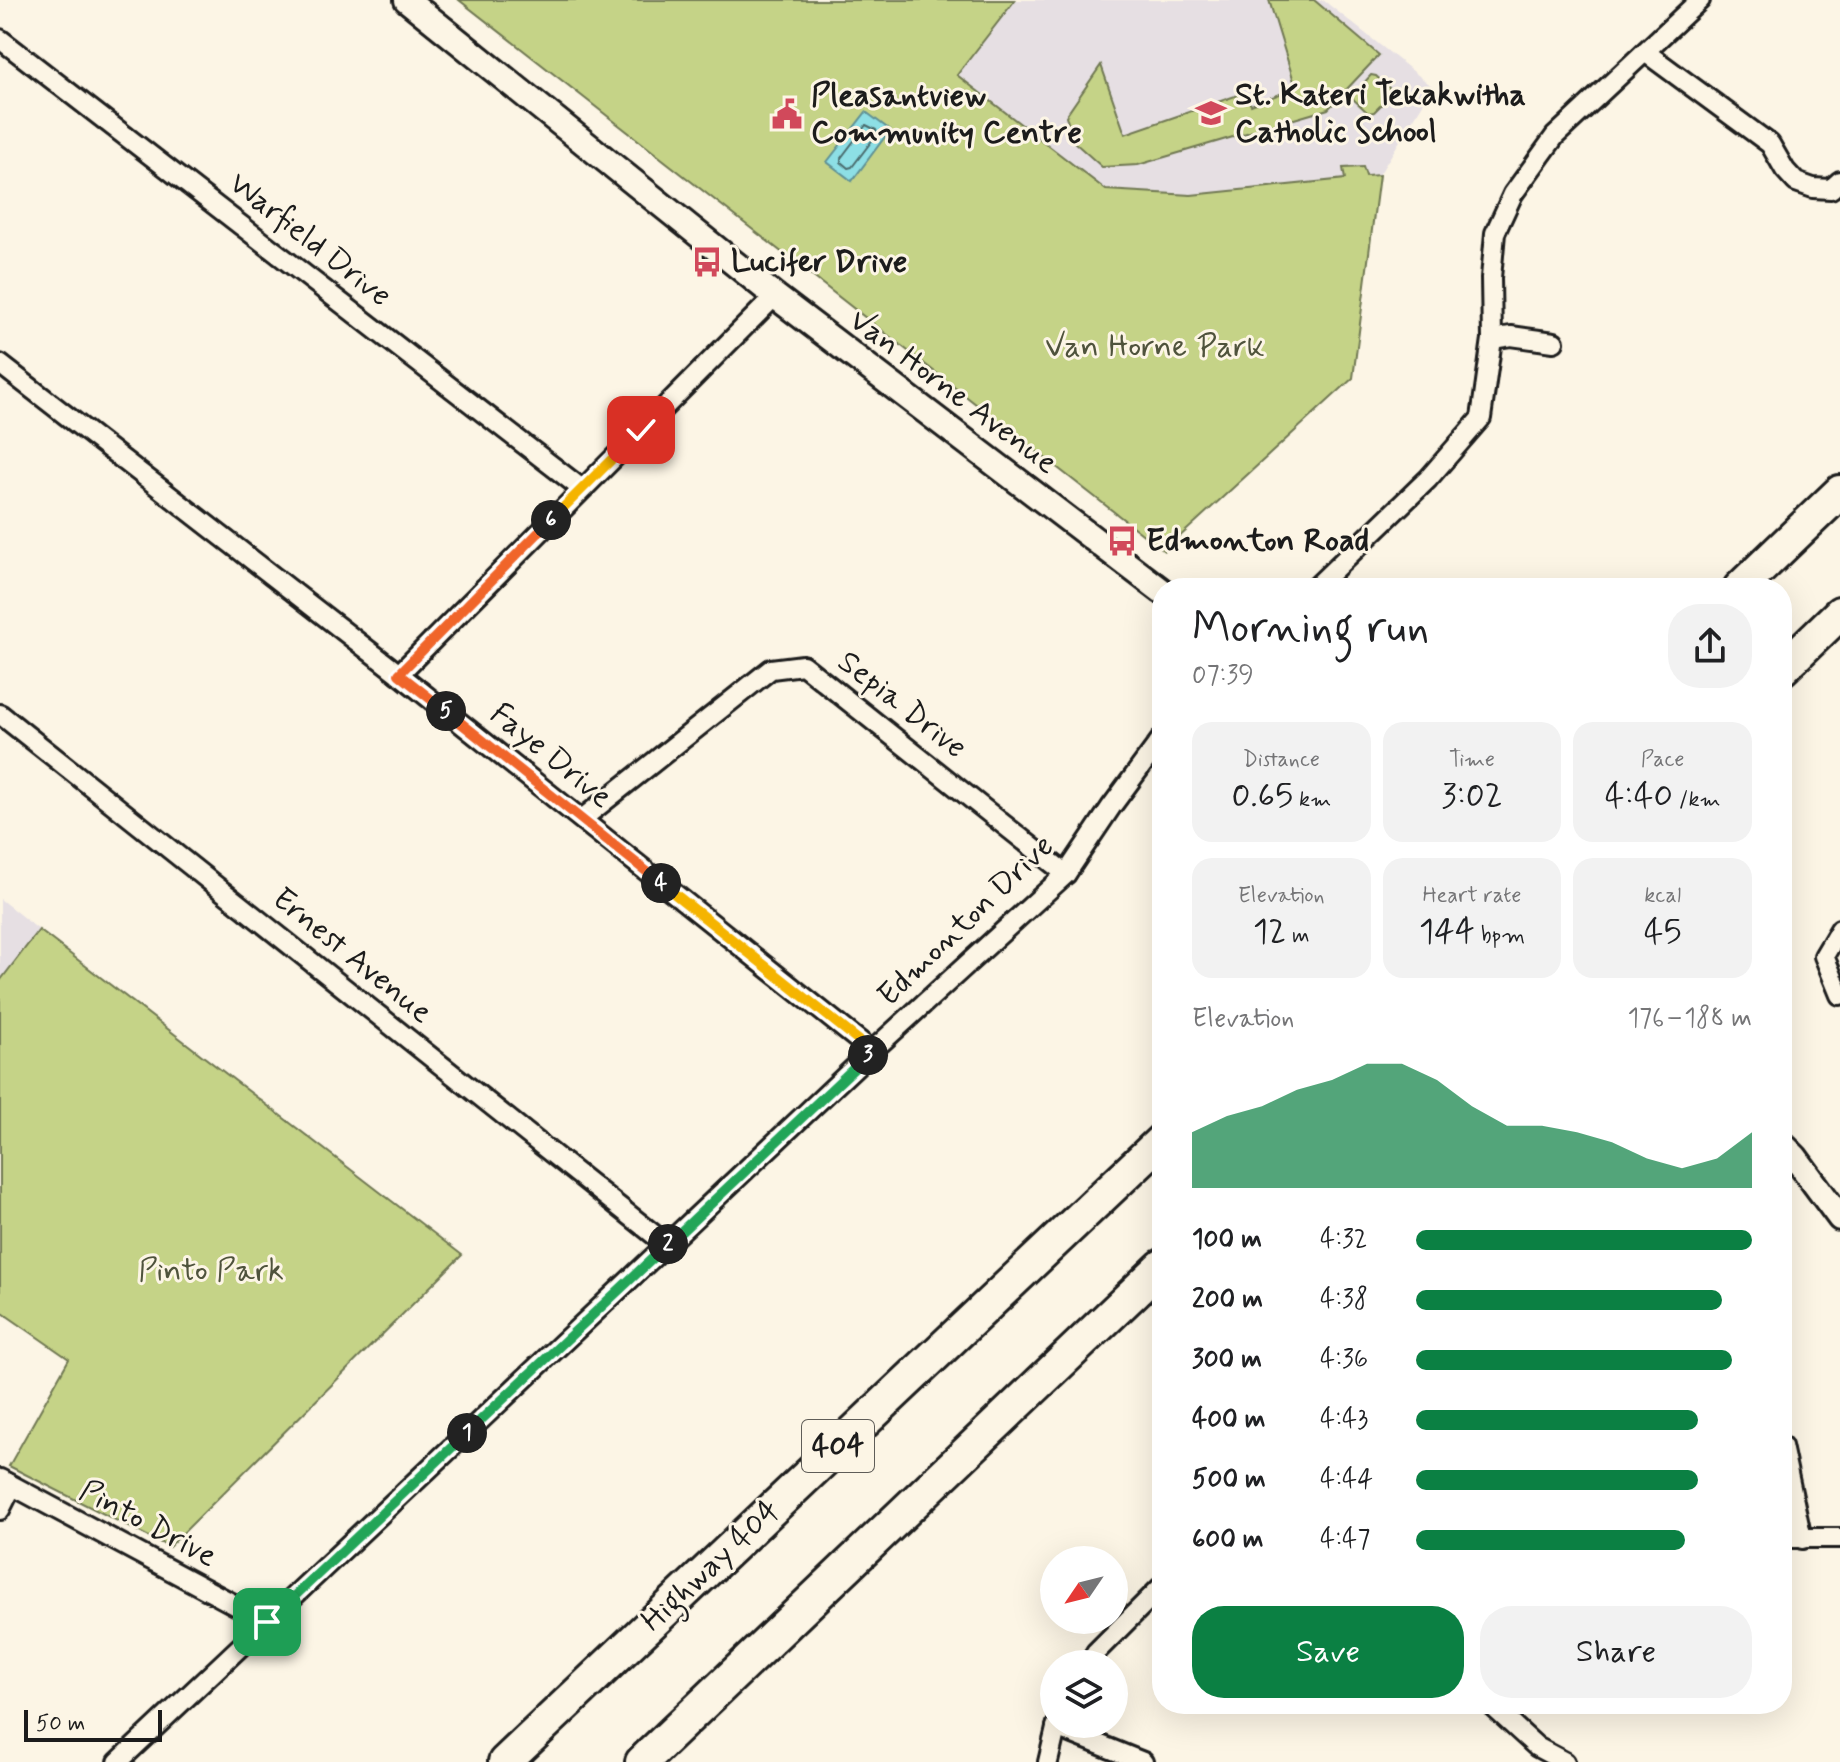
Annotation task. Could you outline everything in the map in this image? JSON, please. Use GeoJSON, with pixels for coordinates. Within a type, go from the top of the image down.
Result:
{"type":"FeatureCollection","features":[{"type":"Feature","properties":{"kind":"highway"},"geometry":{"type":"LineString","coordinates":[[1750,578],[1840,492]]}},
{"type":"Feature","properties":{"kind":"highway"},"geometry":{"type":"LineString","coordinates":[[1792,659],[1840,613]]}},
{"type":"Feature","properties":{"kind":"highway","name":"Highway 404"},"geometry":{"type":"LineString","coordinates":[[505,1759],[1152,1149]]}},
{"type":"Feature","properties":{"kind":"highway"},"geometry":{"type":"LineString","coordinates":[[642,1762],[1152,1276]]}},
{"type":"Feature","properties":{"kind":"highway"},"geometry":{"type":"LineString","coordinates":[[663,1762],[688,1720]]}},
{"type":"Feature","properties":{"kind":"street","name":"Van Horne Avenue"},"geometry":{"type":"LineString","coordinates":[[407,0],[775,296],[1152,583]]}},
{"type":"Feature","properties":{"kind":"street"},"geometry":{"type":"LineString","coordinates":[[1325,578],[1428,479],[1481,418],[1492,339],[1491,278],[1495,233],[1513,194],[1555,136],[1700,0]]}},
{"type":"Feature","properties":{"kind":"street","name":"Warfield Drive"},"geometry":{"type":"LineString","coordinates":[[0,39],[582,489]]}},
{"type":"Feature","properties":{"kind":"street"},"geometry":{"type":"LineString","coordinates":[[1645,52],[1770,144],[1796,182],[1813,188],[1831,189],[1840,181]]}},
{"type":"Feature","properties":{"kind":"street"},"geometry":{"type":"LineString","coordinates":[[399,674],[775,296]]}},
{"type":"Feature","properties":{"kind":"street"},"geometry":{"type":"LineString","coordinates":[[1492,339],[1511,336],[1554,342]]}},
{"type":"Feature","properties":{"kind":"street","name":"Faye Drive"},"geometry":{"type":"LineString","coordinates":[[0,364],[399,674],[872,1051]]}},
{"type":"Feature","properties":{"kind":"street","name":"Sepia Drive"},"geometry":{"type":"LineString","coordinates":[[582,819],[771,669],[803,665],[1066,874]]}},
{"type":"Feature","properties":{"kind":"street","name":"Ernest Avenue"},"geometry":{"type":"LineString","coordinates":[[0,714],[667,1245]]}},
{"type":"Feature","properties":{"kind":"street","name":"Edmonton Drive"},"geometry":{"type":"LineString","coordinates":[[118,1762],[872,1051],[1066,874],[1152,752]]}},
{"type":"Feature","properties":{"kind":"street"},"geometry":{"type":"LineString","coordinates":[[1840,929],[1824,956],[1840,995]]}},
{"type":"Feature","properties":{"kind":"street"},"geometry":{"type":"LineString","coordinates":[[1792,1154],[1840,1218]]}},
{"type":"Feature","properties":{"kind":"street"},"geometry":{"type":"LineString","coordinates":[[0,1510],[6,1482]]}},
{"type":"Feature","properties":{"kind":"street","name":"Pinto Drive"},"geometry":{"type":"LineString","coordinates":[[6,1482],[267,1622]]}},
{"type":"Feature","properties":{"kind":"street"},"geometry":{"type":"LineString","coordinates":[[1792,1492],[1802,1539]]}},
{"type":"Feature","properties":{"kind":"street"},"geometry":{"type":"LineString","coordinates":[[1792,1538],[1840,1538]]}},
{"type":"Feature","properties":{"kind":"street"},"geometry":{"type":"LineString","coordinates":[[1098,1650],[1152,1596]]}},
{"type":"Feature","properties":{"kind":"street"},"geometry":{"type":"LineString","coordinates":[[1501,1714],[1537,1747],[1565,1762]]}},
{"type":"Feature","properties":{"kind":"street"},"geometry":{"type":"LineString","coordinates":[[1048,1762],[1053,1738]]}},
{"type":"Feature","properties":{"kind":"street"},"geometry":{"type":"LineString","coordinates":[[1087,1738],[1143,1762]]}},
{"type":"Feature","properties":{"kind":"shaded area","name":"St. Kateri Tekakwitha Catholic School"},"geometry":{"type":"Polygon","coordinates":[[[1015,0],[1323,0],[1433,87],[1379,175],[1191,195],[1106,190],[957,75],[1015,0]]]}},
{"type":"Feature","properties":{"kind":"shaded area"},"geometry":{"type":"Polygon","coordinates":[[[0,899],[39,930],[0,981],[0,899]]]}},
{"type":"Feature","properties":{"kind":"green space","name":"Van Horne Park"},"geometry":{"type":"Polygon","coordinates":[[[459,0],[1015,0],[957,75],[1106,190],[1191,195],[1345,179],[1343,168],[1363,167],[1366,176],[1379,175],[1353,378],[1164,551],[459,0]]]}},
{"type":"Feature","properties":{"kind":"green space"},"geometry":{"type":"Polygon","coordinates":[[[1269,0],[1314,0],[1379,55],[1328,109],[1138,165],[1102,167],[1074,142],[1066,116],[1101,65],[1125,134],[1244,93],[1251,105],[1296,88],[1269,0]]]}},
{"type":"Feature","properties":{"kind":"green space"},"geometry":{"type":"Polygon","coordinates":[[[1371,75],[1389,88],[1389,97],[1374,112],[1368,113],[1351,97],[1371,75]]]}},
{"type":"Feature","properties":{"kind":"green space","name":"Pinto Park"},"geometry":{"type":"Polygon","coordinates":[[[39,930],[462,1255],[169,1547],[9,1466],[69,1359],[0,1311],[0,981],[39,930]]]}},
{"type":"Feature","properties":{"kind":"water"},"geometry":{"type":"Polygon","coordinates":[[[866,112],[890,130],[852,181],[827,162],[866,112]]]}},
{"type":"Feature","properties":{"kind":"place","name":"St. Kateri Tekakwitha Catholic School"},"geometry":{"type":"Point","coordinates":[1211,113]}},
{"type":"Feature","properties":{"kind":"place","name":"Pleasantview Community Centre"},"geometry":{"type":"Point","coordinates":[787,114]}},
{"type":"Feature","properties":{"kind":"place","name":"Lucifer Drive"},"geometry":{"type":"Point","coordinates":[707,262]}},
{"type":"Feature","properties":{"kind":"place","name":"Edmonton Road"},"geometry":{"type":"Point","coordinates":[1122,541]}},
{"type":"Feature","properties":{"kind":"route"},"geometry":{"type":"LineString","coordinates":[[267,1622],[872,1051],[399,674],[641,430]]}}]}
